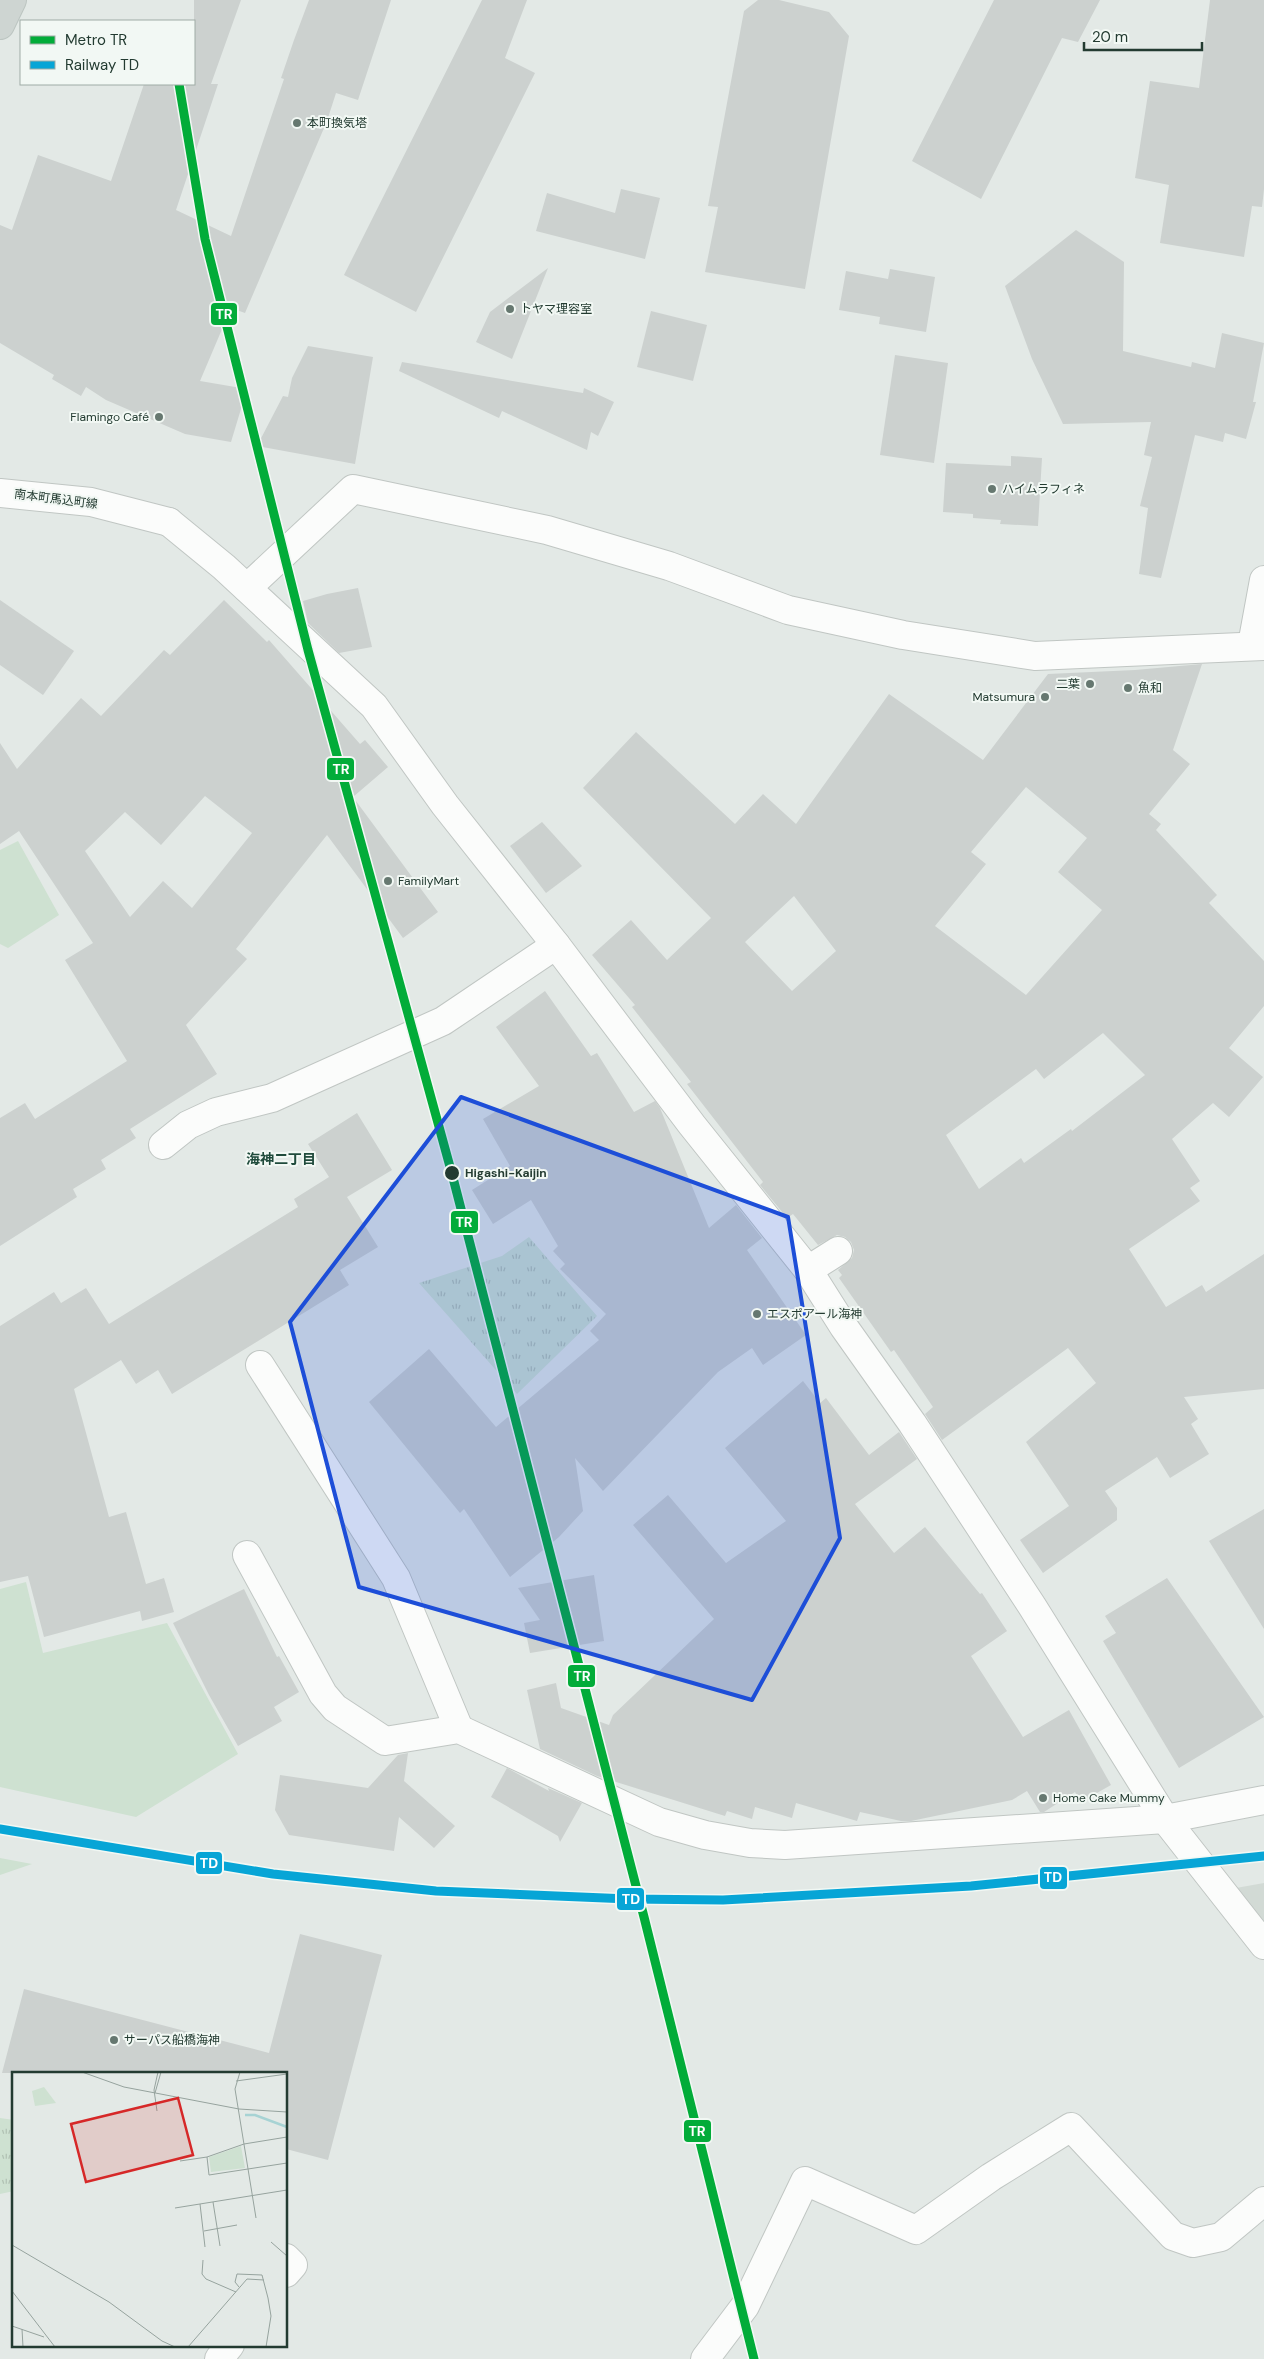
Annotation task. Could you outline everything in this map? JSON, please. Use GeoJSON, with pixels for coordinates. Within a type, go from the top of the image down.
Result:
{"type":"FeatureCollection","features":[{"type":"Feature","properties":{"kind":"main road"},"geometry":{"type":"LineString","coordinates":[[0,25],[12,0]]}},
{"type":"Feature","properties":{"kind":"street"},"geometry":{"type":"LineString","coordinates":[[1264,580],[1258,645],[1036,656],[903,635],[788,610],[669,566],[547,530],[353,489],[247,588],[374,706],[444,804],[556,945],[692,1125],[808,1270],[844,1328],[912,1423],[1032,1606],[1165,1819],[1264,1946]]}},
{"type":"Feature","properties":{"kind":"street","name":"南本町馬込町線"},"geometry":{"type":"LineString","coordinates":[[0,493],[91,502],[169,522],[247,588]]}},
{"type":"Feature","properties":{"kind":"street"},"geometry":{"type":"LineString","coordinates":[[163,1146],[188,1125],[216,1112],[272,1098],[443,1021],[556,945]]}},
{"type":"Feature","properties":{"kind":"street"},"geometry":{"type":"LineString","coordinates":[[808,1270],[838,1251]]}},
{"type":"Feature","properties":{"kind":"street"},"geometry":{"type":"LineString","coordinates":[[260,1365],[396,1578],[459,1729]]}},
{"type":"Feature","properties":{"kind":"street"},"geometry":{"type":"LineString","coordinates":[[246,1556],[323,1694],[335,1708],[385,1741],[459,1729],[658,1822],[705,1835],[750,1843],[785,1845],[1165,1819],[1264,1800]]}},
{"type":"Feature","properties":{"kind":"street"},"geometry":{"type":"LineString","coordinates":[[705,2359],[745,2306],[804,2182],[916,2230],[991,2177],[1071,2127],[1172,2236],[1193,2243],[1222,2237],[1264,2201]]}},
{"type":"Feature","properties":{"kind":"street"},"geometry":{"type":"LineString","coordinates":[[288,2260],[293,2265],[288,2271]]}},
{"type":"Feature","properties":{"kind":"street"},"geometry":{"type":"LineString","coordinates":[[219,2359],[229,2346]]}},
{"type":"Feature","properties":{"kind":"highlighted area"},"geometry":{"type":"Polygon","coordinates":[[[461,1097],[788,1217],[840,1538],[752,1700],[359,1587],[290,1322],[461,1097]]]}},
{"type":"Feature","properties":{"kind":"shaded area"},"geometry":{"type":"Polygon","coordinates":[[[1264,1883],[1264,1925],[1236,1888],[1264,1883]]]}},
{"type":"Feature","properties":{"kind":"green space"},"geometry":{"type":"Polygon","coordinates":[[[18,841],[59,915],[8,948],[0,944],[0,850],[18,841]]]}},
{"type":"Feature","properties":{"kind":"green space"},"geometry":{"type":"Polygon","coordinates":[[[529,1237],[597,1316],[517,1394],[419,1283],[502,1256],[529,1237]]]}},
{"type":"Feature","properties":{"kind":"green space"},"geometry":{"type":"Polygon","coordinates":[[[26,1582],[43,1653],[167,1623],[238,1754],[136,1817],[0,1787],[0,1589],[26,1582]]]}},
{"type":"Feature","properties":{"kind":"green space"},"geometry":{"type":"Polygon","coordinates":[[[0,1858],[32,1864],[0,1875],[0,1858]]]}},
{"type":"Feature","properties":{"kind":"green space"},"geometry":{"type":"Polygon","coordinates":[[[0,2118],[12,2120],[12,2191],[0,2194],[0,2118]]]}},
{"type":"Feature","properties":{"kind":"building"},"geometry":{"type":"Polygon","coordinates":[[[194,0],[241,0],[211,84],[218,84],[176,210],[231,236],[284,79],[281,78],[309,0],[391,0],[358,100],[336,93],[327,121],[245,313],[231,308],[200,381],[247,389],[231,442],[185,434],[106,400],[86,387],[81,396],[52,379],[54,375],[0,343],[0,225],[12,230],[38,155],[111,181],[144,85],[195,85],[194,0]]]}},
{"type":"Feature","properties":{"kind":"building"},"geometry":{"type":"Polygon","coordinates":[[[482,0],[527,0],[505,58],[535,73],[416,312],[344,275],[482,0]]]}},
{"type":"Feature","properties":{"kind":"building"},"geometry":{"type":"Polygon","coordinates":[[[758,0],[779,0],[829,12],[849,36],[805,289],[705,272],[718,207],[708,206],[744,11],[758,0]]]}},
{"type":"Feature","properties":{"kind":"building"},"geometry":{"type":"Polygon","coordinates":[[[994,0],[1100,0],[1078,42],[1062,38],[981,199],[912,161],[994,0]]]}},
{"type":"Feature","properties":{"kind":"building"},"geometry":{"type":"Polygon","coordinates":[[[1210,0],[1264,0],[1264,189],[1262,207],[1252,206],[1244,257],[1160,243],[1169,185],[1135,178],[1150,81],[1199,88],[1210,0]]]}},
{"type":"Feature","properties":{"kind":"building"},"geometry":{"type":"Polygon","coordinates":[[[621,189],[660,198],[645,259],[536,231],[547,193],[615,213],[621,189]]]}},
{"type":"Feature","properties":{"kind":"building"},"geometry":{"type":"Polygon","coordinates":[[[1076,230],[1124,262],[1123,351],[1191,367],[1192,362],[1215,368],[1222,333],[1264,343],[1253,402],[1256,402],[1246,439],[1225,433],[1223,442],[1195,435],[1161,578],[1139,574],[1148,508],[1140,506],[1152,457],[1144,455],[1151,422],[1063,424],[1032,359],[1005,286],[1076,230]]]}},
{"type":"Feature","properties":{"kind":"building"},"geometry":{"type":"Polygon","coordinates":[[[548,268],[512,359],[476,342],[490,312],[548,268]]]}},
{"type":"Feature","properties":{"kind":"building"},"geometry":{"type":"Polygon","coordinates":[[[890,269],[935,277],[926,332],[879,324],[880,317],[839,310],[846,271],[888,279],[890,269]]]}},
{"type":"Feature","properties":{"kind":"building"},"geometry":{"type":"Polygon","coordinates":[[[651,311],[707,325],[693,381],[637,367],[651,311]]]}},
{"type":"Feature","properties":{"kind":"building"},"geometry":{"type":"Polygon","coordinates":[[[308,346],[373,357],[355,464],[257,446],[283,396],[288,397],[292,378],[308,346]]]}},
{"type":"Feature","properties":{"kind":"building"},"geometry":{"type":"Polygon","coordinates":[[[895,355],[948,363],[934,463],[880,455],[895,355]]]}},
{"type":"Feature","properties":{"kind":"building"},"geometry":{"type":"Polygon","coordinates":[[[402,362],[583,393],[584,388],[614,402],[598,436],[591,432],[587,450],[502,411],[499,418],[399,371],[402,362]]]}},
{"type":"Feature","properties":{"kind":"building","name":"ハイムラフィネ"},"geometry":{"type":"Polygon","coordinates":[[[1011,456],[1042,458],[1038,526],[1000,524],[1001,520],[973,518],[973,514],[943,512],[946,463],[1011,466],[1011,456]]]}},
{"type":"Feature","properties":{"kind":"building"},"geometry":{"type":"Polygon","coordinates":[[[358,588],[372,647],[339,653],[308,623],[303,601],[358,588]]]}},
{"type":"Feature","properties":{"kind":"building"},"geometry":{"type":"Polygon","coordinates":[[[0,600],[74,651],[43,695],[0,665],[0,600]]]}},
{"type":"Feature","properties":{"kind":"building"},"geometry":{"type":"Polygon","coordinates":[[[224,600],[267,642],[269,640],[360,744],[365,740],[388,767],[353,797],[438,912],[403,938],[327,835],[236,949],[247,959],[186,1025],[217,1074],[130,1129],[136,1138],[101,1160],[106,1169],[73,1189],[77,1197],[0,1246],[0,1118],[25,1103],[35,1119],[127,1061],[65,960],[93,943],[19,831],[0,844],[0,743],[17,769],[81,698],[101,716],[164,650],[170,655],[224,600]],[[205,796],[161,845],[125,812],[85,851],[130,917],[163,881],[192,908],[252,833],[205,796]]]}},
{"type":"Feature","properties":{"kind":"building"},"geometry":{"type":"Polygon","coordinates":[[[1202,664],[1173,750],[1190,764],[1149,814],[1161,824],[1156,830],[1217,895],[1209,903],[1264,961],[1264,1006],[1229,1048],[1263,1077],[1229,1117],[1213,1103],[1172,1139],[1200,1181],[1190,1188],[1200,1201],[1129,1249],[1166,1307],[1202,1285],[1206,1292],[1264,1254],[1264,1389],[1184,1397],[1198,1419],[1191,1424],[1209,1454],[1170,1478],[1157,1457],[1105,1491],[1117,1508],[1117,1520],[1043,1573],[1020,1540],[1069,1506],[1026,1442],[1096,1383],[1068,1348],[942,1440],[925,1414],[933,1407],[894,1350],[891,1352],[839,1278],[842,1275],[838,1270],[852,1258],[854,1250],[851,1242],[845,1237],[837,1235],[818,1245],[793,1214],[787,1218],[760,1185],[763,1182],[687,1084],[691,1082],[632,1007],[635,1005],[592,955],[631,920],[667,960],[711,918],[583,788],[636,732],[735,824],[763,794],[796,824],[889,694],[983,760],[1048,674],[1135,670],[1202,664]],[[1026,787],[971,852],[986,864],[935,926],[1026,995],[1102,910],[1058,872],[1087,838],[1026,787]],[[794,896],[745,942],[792,991],[836,951],[794,896]],[[1103,1033],[1044,1079],[1036,1069],[946,1135],[979,1189],[1021,1158],[1024,1163],[1071,1129],[1072,1131],[1145,1075],[1103,1033]]]}},
{"type":"Feature","properties":{"kind":"building"},"geometry":{"type":"Polygon","coordinates":[[[542,822],[582,866],[546,893],[510,846],[542,822]]]}},
{"type":"Feature","properties":{"kind":"building"},"geometry":{"type":"Polygon","coordinates":[[[545,991],[591,1056],[597,1053],[634,1112],[655,1101],[660,1108],[709,1228],[736,1205],[762,1238],[747,1250],[806,1335],[763,1365],[752,1348],[718,1372],[603,1491],[575,1458],[583,1511],[559,1537],[510,1577],[464,1509],[460,1513],[369,1402],[429,1349],[496,1427],[599,1340],[590,1331],[606,1314],[560,1269],[565,1264],[553,1251],[558,1246],[531,1200],[493,1224],[472,1190],[510,1166],[483,1119],[539,1086],[496,1027],[545,991]]]}},
{"type":"Feature","properties":{"kind":"building"},"geometry":{"type":"Polygon","coordinates":[[[357,1113],[392,1170],[347,1197],[378,1247],[340,1270],[349,1285],[172,1394],[158,1370],[136,1384],[121,1360],[74,1389],[109,1517],[126,1512],[146,1584],[164,1578],[174,1612],[142,1621],[140,1611],[44,1637],[28,1576],[0,1582],[0,1326],[54,1292],[61,1303],[86,1288],[109,1324],[298,1207],[294,1199],[329,1177],[308,1144],[357,1113]]]}},
{"type":"Feature","properties":{"kind":"building"},"geometry":{"type":"Polygon","coordinates":[[[803,1381],[820,1403],[826,1398],[869,1455],[899,1432],[917,1459],[855,1504],[894,1553],[925,1527],[980,1594],[982,1593],[1007,1631],[971,1656],[1023,1737],[1069,1710],[1111,1785],[1081,1802],[1075,1792],[1044,1812],[1040,1812],[1027,1791],[1012,1800],[911,1821],[901,1821],[860,1812],[857,1821],[796,1803],[792,1818],[755,1807],[752,1819],[727,1811],[725,1816],[597,1776],[540,1749],[527,1690],[556,1683],[561,1708],[609,1725],[613,1715],[714,1619],[633,1525],[668,1495],[726,1563],[786,1521],[725,1448],[803,1381]]]}},
{"type":"Feature","properties":{"kind":"building"},"geometry":{"type":"Polygon","coordinates":[[[1264,1509],[1264,1629],[1209,1541],[1264,1509]]]}},
{"type":"Feature","properties":{"kind":"building"},"geometry":{"type":"Polygon","coordinates":[[[594,1575],[604,1641],[530,1653],[524,1623],[540,1620],[518,1588],[594,1575]]]}},
{"type":"Feature","properties":{"kind":"building"},"geometry":{"type":"Polygon","coordinates":[[[1167,1578],[1264,1717],[1179,1768],[1103,1641],[1116,1633],[1105,1616],[1167,1578]]]}},
{"type":"Feature","properties":{"kind":"building"},"geometry":{"type":"Polygon","coordinates":[[[244,1589],[277,1657],[279,1656],[299,1692],[274,1707],[282,1721],[238,1746],[209,1695],[173,1623],[244,1589]]]}},
{"type":"Feature","properties":{"kind":"building"},"geometry":{"type":"Polygon","coordinates":[[[408,1753],[404,1781],[455,1826],[434,1848],[399,1817],[394,1851],[289,1835],[275,1810],[280,1775],[368,1788],[398,1755],[408,1753]]]}},
{"type":"Feature","properties":{"kind":"building"},"geometry":{"type":"Polygon","coordinates":[[[507,1768],[549,1791],[548,1788],[582,1803],[560,1842],[558,1836],[491,1797],[507,1768]]]}},
{"type":"Feature","properties":{"kind":"building","name":"サーパス船橋海神"},"geometry":{"type":"Polygon","coordinates":[[[300,1934],[382,1955],[328,2160],[288,2150],[288,2072],[2,2073],[24,1989],[269,2053],[300,1934]]]}},
{"type":"Feature","properties":{"kind":"metro line","name":"TR"},"geometry":{"type":"LineString","coordinates":[[179,85],[205,239],[308,650],[452,1174],[644,1917],[754,2359]]}},
{"type":"Feature","properties":{"kind":"rail line","name":"TD"},"geometry":{"type":"LineString","coordinates":[[0,1829],[273,1874],[436,1891],[629,1899],[723,1900],[971,1886],[1264,1856]]}},
{"type":"Feature","properties":{"kind":"place","name":"本町換気塔"},"geometry":{"type":"Point","coordinates":[297,123]}},
{"type":"Feature","properties":{"kind":"place","name":"トヤマ理容室"},"geometry":{"type":"Point","coordinates":[510,309]}},
{"type":"Feature","properties":{"kind":"place","name":"Flamingo Café"},"geometry":{"type":"Point","coordinates":[159,417]}},
{"type":"Feature","properties":{"kind":"place","name":"ハイムラフィネ"},"geometry":{"type":"Point","coordinates":[992,489]}},
{"type":"Feature","properties":{"kind":"place","name":"二葉"},"geometry":{"type":"Point","coordinates":[1090,684]}},
{"type":"Feature","properties":{"kind":"place","name":"魚和"},"geometry":{"type":"Point","coordinates":[1128,688]}},
{"type":"Feature","properties":{"kind":"place","name":"Matsumura"},"geometry":{"type":"Point","coordinates":[1045,697]}},
{"type":"Feature","properties":{"kind":"place","name":"FamilyMart"},"geometry":{"type":"Point","coordinates":[388,881]}},
{"type":"Feature","properties":{"kind":"place","name":"Higashi-Kaijin"},"geometry":{"type":"Point","coordinates":[452,1173]}},
{"type":"Feature","properties":{"kind":"place","name":"エスポアール海神"},"geometry":{"type":"Point","coordinates":[757,1314]}},
{"type":"Feature","properties":{"kind":"place","name":"Home Cake Mummy"},"geometry":{"type":"Point","coordinates":[1043,1798]}},
{"type":"Feature","properties":{"kind":"place","name":"サーパス船橋海神"},"geometry":{"type":"Point","coordinates":[114,2040]}},
{"type":"Feature","properties":{"kind":"district","name":"海神二丁目"},"geometry":{"type":"Point","coordinates":[281,1159]}}]}
